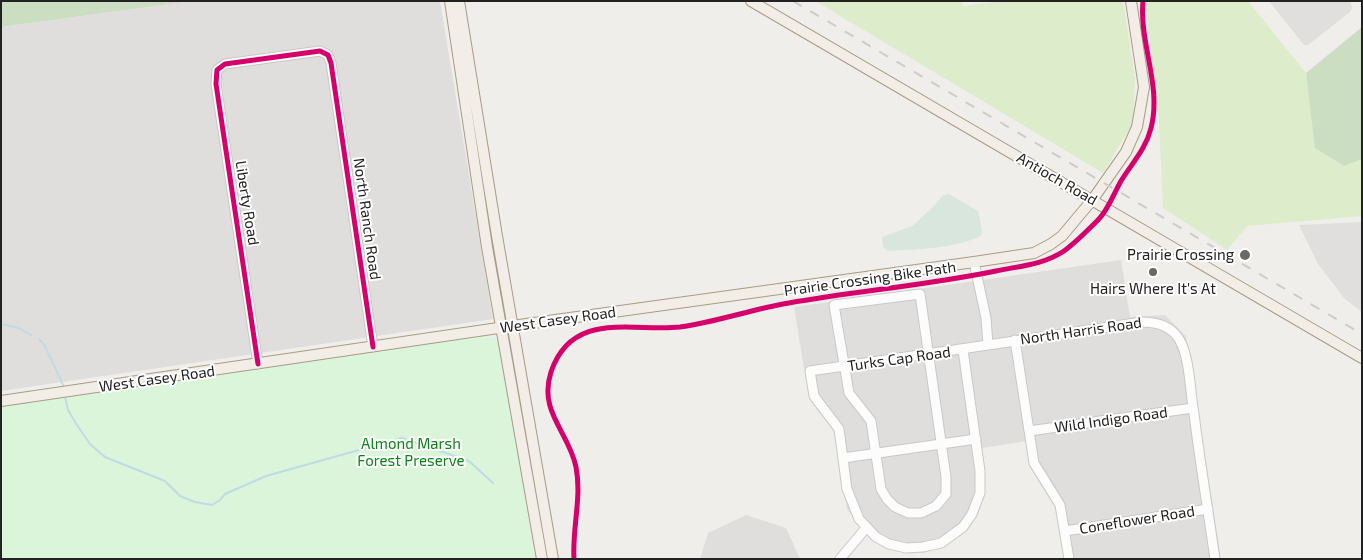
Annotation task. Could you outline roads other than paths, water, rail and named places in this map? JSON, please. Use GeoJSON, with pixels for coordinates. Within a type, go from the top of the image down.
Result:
{"type":"FeatureCollection","features":[{"type":"Feature","properties":{"kind":"main road"},"geometry":{"type":"LineString","coordinates":[[450,1],[507,327],[553,559]]}},
{"type":"Feature","properties":{"kind":"main road"},"geometry":{"type":"LineString","coordinates":[[460,1],[542,559]]}},
{"type":"Feature","properties":{"kind":"main road","name":"Antioch Road"},"geometry":{"type":"LineString","coordinates":[[751,1],[1093,199],[1362,358]]}},
{"type":"Feature","properties":{"kind":"main road","name":"West Casey Road"},"geometry":{"type":"LineString","coordinates":[[1,401],[507,327],[974,262],[1042,250],[1062,236],[1093,199],[1133,140],[1140,116],[1144,87],[1131,1]]}},
{"type":"Feature","properties":{"kind":"street","name":"North Ranch Road"},"geometry":{"type":"LineString","coordinates":[[240,62],[323,51],[328,55],[332,63],[373,347]]}},
{"type":"Feature","properties":{"kind":"street","name":"Liberty Road"},"geometry":{"type":"LineString","coordinates":[[240,62],[221,66],[217,70],[216,84],[258,364]]}},
{"type":"Feature","properties":{"kind":"street"},"geometry":{"type":"LineString","coordinates":[[974,262],[986,318],[988,345]]}},
{"type":"Feature","properties":{"kind":"street"},"geometry":{"type":"LineString","coordinates":[[920,294],[929,354],[942,444],[946,494],[936,506],[921,513],[908,513],[895,507],[882,489],[871,421],[849,393],[834,305],[920,294]]}},
{"type":"Feature","properties":{"kind":"street","name":"North Harris Road"},"geometry":{"type":"LineString","coordinates":[[988,345],[1134,323],[1160,324],[1171,330],[1183,347],[1215,559]]}},
{"type":"Feature","properties":{"kind":"street"},"geometry":{"type":"LineString","coordinates":[[1015,340],[1034,463],[1057,497],[1066,531],[1069,559]]}},
{"type":"Feature","properties":{"kind":"street","name":"Turks Cap Road"},"geometry":{"type":"LineString","coordinates":[[843,458],[839,429],[814,396],[810,371],[988,345]]}},
{"type":"Feature","properties":{"kind":"street"},"geometry":{"type":"LineString","coordinates":[[963,350],[976,439],[980,472],[980,493],[972,514],[957,532],[941,543],[915,548],[889,544],[866,528],[854,511],[850,500],[843,458],[976,439]]}},
{"type":"Feature","properties":{"kind":"street","name":"Wild Indigo Road"},"geometry":{"type":"LineString","coordinates":[[1029,431],[1193,408]]}},
{"type":"Feature","properties":{"kind":"street","name":"Coneflower Road"},"geometry":{"type":"LineString","coordinates":[[1066,531],[1208,510]]}},
{"type":"Feature","properties":{"kind":"street"},"geometry":{"type":"LineString","coordinates":[[840,559],[866,528]]}},
{"type":"Feature","properties":{"kind":"waterway"},"geometry":{"type":"LineString","coordinates":[[1,324],[19,328],[31,335]]}},
{"type":"Feature","properties":{"kind":"waterway"},"geometry":{"type":"LineString","coordinates":[[39,339],[45,346],[64,387]]}},
{"type":"Feature","properties":{"kind":"waterway"},"geometry":{"type":"LineString","coordinates":[[65,397],[68,410],[77,425],[90,444],[105,457],[165,481],[180,496],[195,502],[212,505],[225,494],[266,476],[402,438],[469,461],[493,483]]}},
{"type":"Feature","properties":{"kind":"railway"},"geometry":{"type":"LineString","coordinates":[[793,1],[1362,334]]}},
{"type":"Feature","properties":{"kind":"place","name":"Prairie Crossing"},"geometry":{"type":"Point","coordinates":[1245,255]}},
{"type":"Feature","properties":{"kind":"place","name":"Hairs Where It's At"},"geometry":{"type":"Point","coordinates":[1153,272]}},
{"type":"Feature","properties":{"kind":"park label","name":"Almond Marsh Forest Preserve"},"geometry":{"type":"Point","coordinates":[411,452]}}]}
